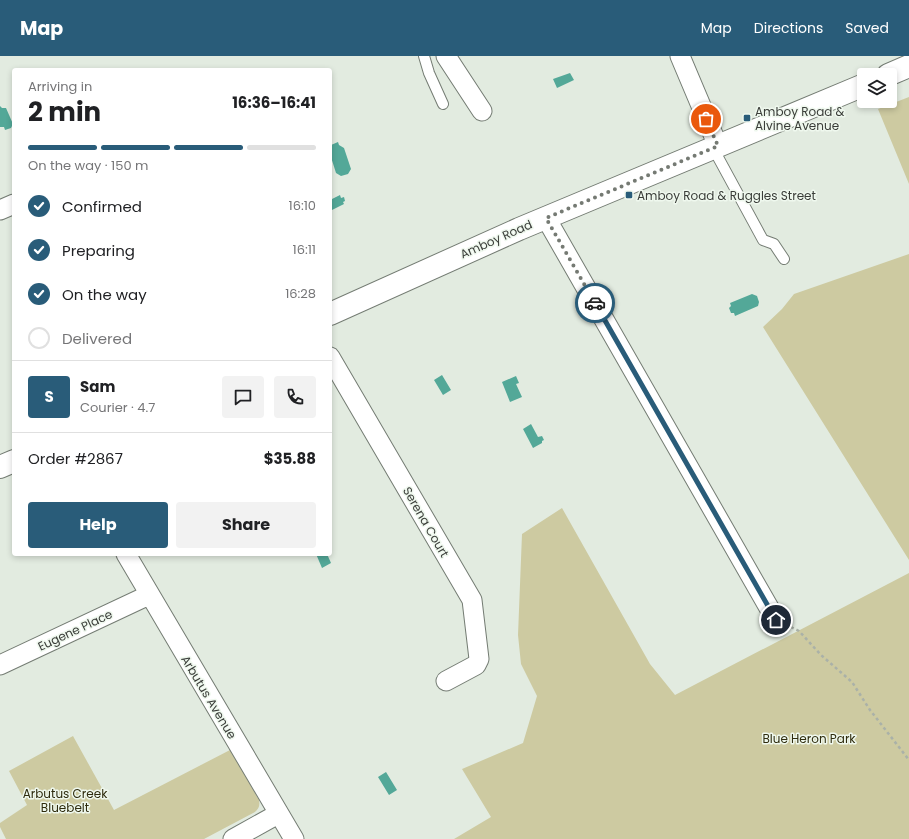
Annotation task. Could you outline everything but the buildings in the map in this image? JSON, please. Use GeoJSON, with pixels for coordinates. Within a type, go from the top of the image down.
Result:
{"type":"FeatureCollection","features":[{"type":"Feature","properties":{"kind":"main road"},"geometry":{"type":"LineString","coordinates":[[897,71],[909,66]]}},
{"type":"Feature","properties":{"kind":"main road","name":"Amboy Road"},"geometry":{"type":"LineString","coordinates":[[332,313],[546,218],[857,88]]}},
{"type":"Feature","properties":{"kind":"main road"},"geometry":{"type":"LineString","coordinates":[[0,466],[12,462]]}},
{"type":"Feature","properties":{"kind":"street"},"geometry":{"type":"LineString","coordinates":[[446,56],[482,111]]}},
{"type":"Feature","properties":{"kind":"street"},"geometry":{"type":"LineString","coordinates":[[680,56],[715,147]]}},
{"type":"Feature","properties":{"kind":"street"},"geometry":{"type":"LineString","coordinates":[[0,210],[12,205]]}},
{"type":"Feature","properties":{"kind":"street"},"geometry":{"type":"LineString","coordinates":[[546,218],[776,620]]}},
{"type":"Feature","properties":{"kind":"street","name":"Serena Court"},"geometry":{"type":"LineString","coordinates":[[332,360],[472,600],[479,659],[476,666],[446,681]]}},
{"type":"Feature","properties":{"kind":"street","name":"Arbutus Avenue"},"geometry":{"type":"LineString","coordinates":[[127,556],[294,839]]}},
{"type":"Feature","properties":{"kind":"street","name":"Eugene Place"},"geometry":{"type":"LineString","coordinates":[[0,665],[150,595]]}},
{"type":"Feature","properties":{"kind":"street"},"geometry":{"type":"LineString","coordinates":[[233,839],[278,814]]}},
{"type":"Feature","properties":{"kind":"lane"},"geometry":{"type":"LineString","coordinates":[[424,56],[429,73],[443,104]]}},
{"type":"Feature","properties":{"kind":"lane"},"geometry":{"type":"LineString","coordinates":[[715,147],[762,240],[774,244],[784,259]]}},
{"type":"Feature","properties":{"kind":"path"},"geometry":{"type":"LineString","coordinates":[[776,620],[799,631],[821,656],[852,682],[870,710],[909,760]]}},
{"type":"Feature","properties":{"kind":"green space"},"geometry":{"type":"Polygon","coordinates":[[[909,97],[909,184],[878,109],[897,108],[897,102],[909,97]]]}},
{"type":"Feature","properties":{"kind":"green space"},"geometry":{"type":"Polygon","coordinates":[[[909,254],[909,560],[763,327],[782,309],[794,294],[909,254]]]}},
{"type":"Feature","properties":{"kind":"green space","name":"Blue Heron Park"},"geometry":{"type":"Polygon","coordinates":[[[562,508],[650,664],[675,695],[909,573],[909,839],[454,839],[491,817],[462,769],[523,743],[537,696],[521,664],[518,635],[522,534],[562,508]]]}},
{"type":"Feature","properties":{"kind":"green space","name":"Arbutus Creek Bluebelt"},"geometry":{"type":"Polygon","coordinates":[[[73,736],[114,810],[230,750],[259,800],[259,807],[255,812],[204,839],[6,839],[0,827],[0,823],[27,805],[9,771],[73,736]]]}},
{"type":"Feature","properties":{"kind":"water"},"geometry":{"type":"Polygon","coordinates":[[[570,73],[574,80],[557,88],[553,79],[570,73]]]}},
{"type":"Feature","properties":{"kind":"water"},"geometry":{"type":"Polygon","coordinates":[[[0,106],[2,108],[6,108],[12,122],[12,126],[11,128],[5,130],[4,127],[0,127],[0,106]]]}},
{"type":"Feature","properties":{"kind":"water"},"geometry":{"type":"Polygon","coordinates":[[[338,142],[339,145],[344,148],[351,169],[348,174],[341,176],[336,173],[332,160],[332,145],[338,142]]]}},
{"type":"Feature","properties":{"kind":"water"},"geometry":{"type":"Polygon","coordinates":[[[340,195],[341,198],[344,197],[345,201],[343,202],[344,204],[332,210],[332,199],[340,195]]]}},
{"type":"Feature","properties":{"kind":"water"},"geometry":{"type":"Polygon","coordinates":[[[752,294],[757,296],[759,302],[758,306],[735,316],[734,313],[731,313],[729,308],[731,306],[730,303],[752,294]]]}},
{"type":"Feature","properties":{"kind":"water"},"geometry":{"type":"Polygon","coordinates":[[[442,375],[451,390],[443,395],[434,380],[442,375]]]}},
{"type":"Feature","properties":{"kind":"water"},"geometry":{"type":"Polygon","coordinates":[[[516,376],[519,383],[516,384],[522,397],[510,402],[502,382],[516,376]]]}},
{"type":"Feature","properties":{"kind":"water"},"geometry":{"type":"Polygon","coordinates":[[[531,424],[538,437],[542,436],[544,440],[542,443],[533,448],[523,429],[531,424]]]}},
{"type":"Feature","properties":{"kind":"water"},"geometry":{"type":"Polygon","coordinates":[[[317,556],[328,556],[331,563],[322,568],[317,556]]]}},
{"type":"Feature","properties":{"kind":"water"},"geometry":{"type":"Polygon","coordinates":[[[386,772],[397,790],[389,795],[378,777],[386,772]]]}},
{"type":"Feature","properties":{"kind":"way so far"},"geometry":{"type":"LineString","coordinates":[[595,303],[546,218],[718,146],[706,119]]}},
{"type":"Feature","properties":{"kind":"place","name":"Amboy Road & Alvine Avenue"},"geometry":{"type":"Point","coordinates":[747,118]}},
{"type":"Feature","properties":{"kind":"place","name":"Amboy Road & Ruggles Street"},"geometry":{"type":"Point","coordinates":[629,195]}},
{"type":"Feature","properties":{"kind":"route"},"geometry":{"type":"LineString","coordinates":[[595,303],[776,620]]}}]}
